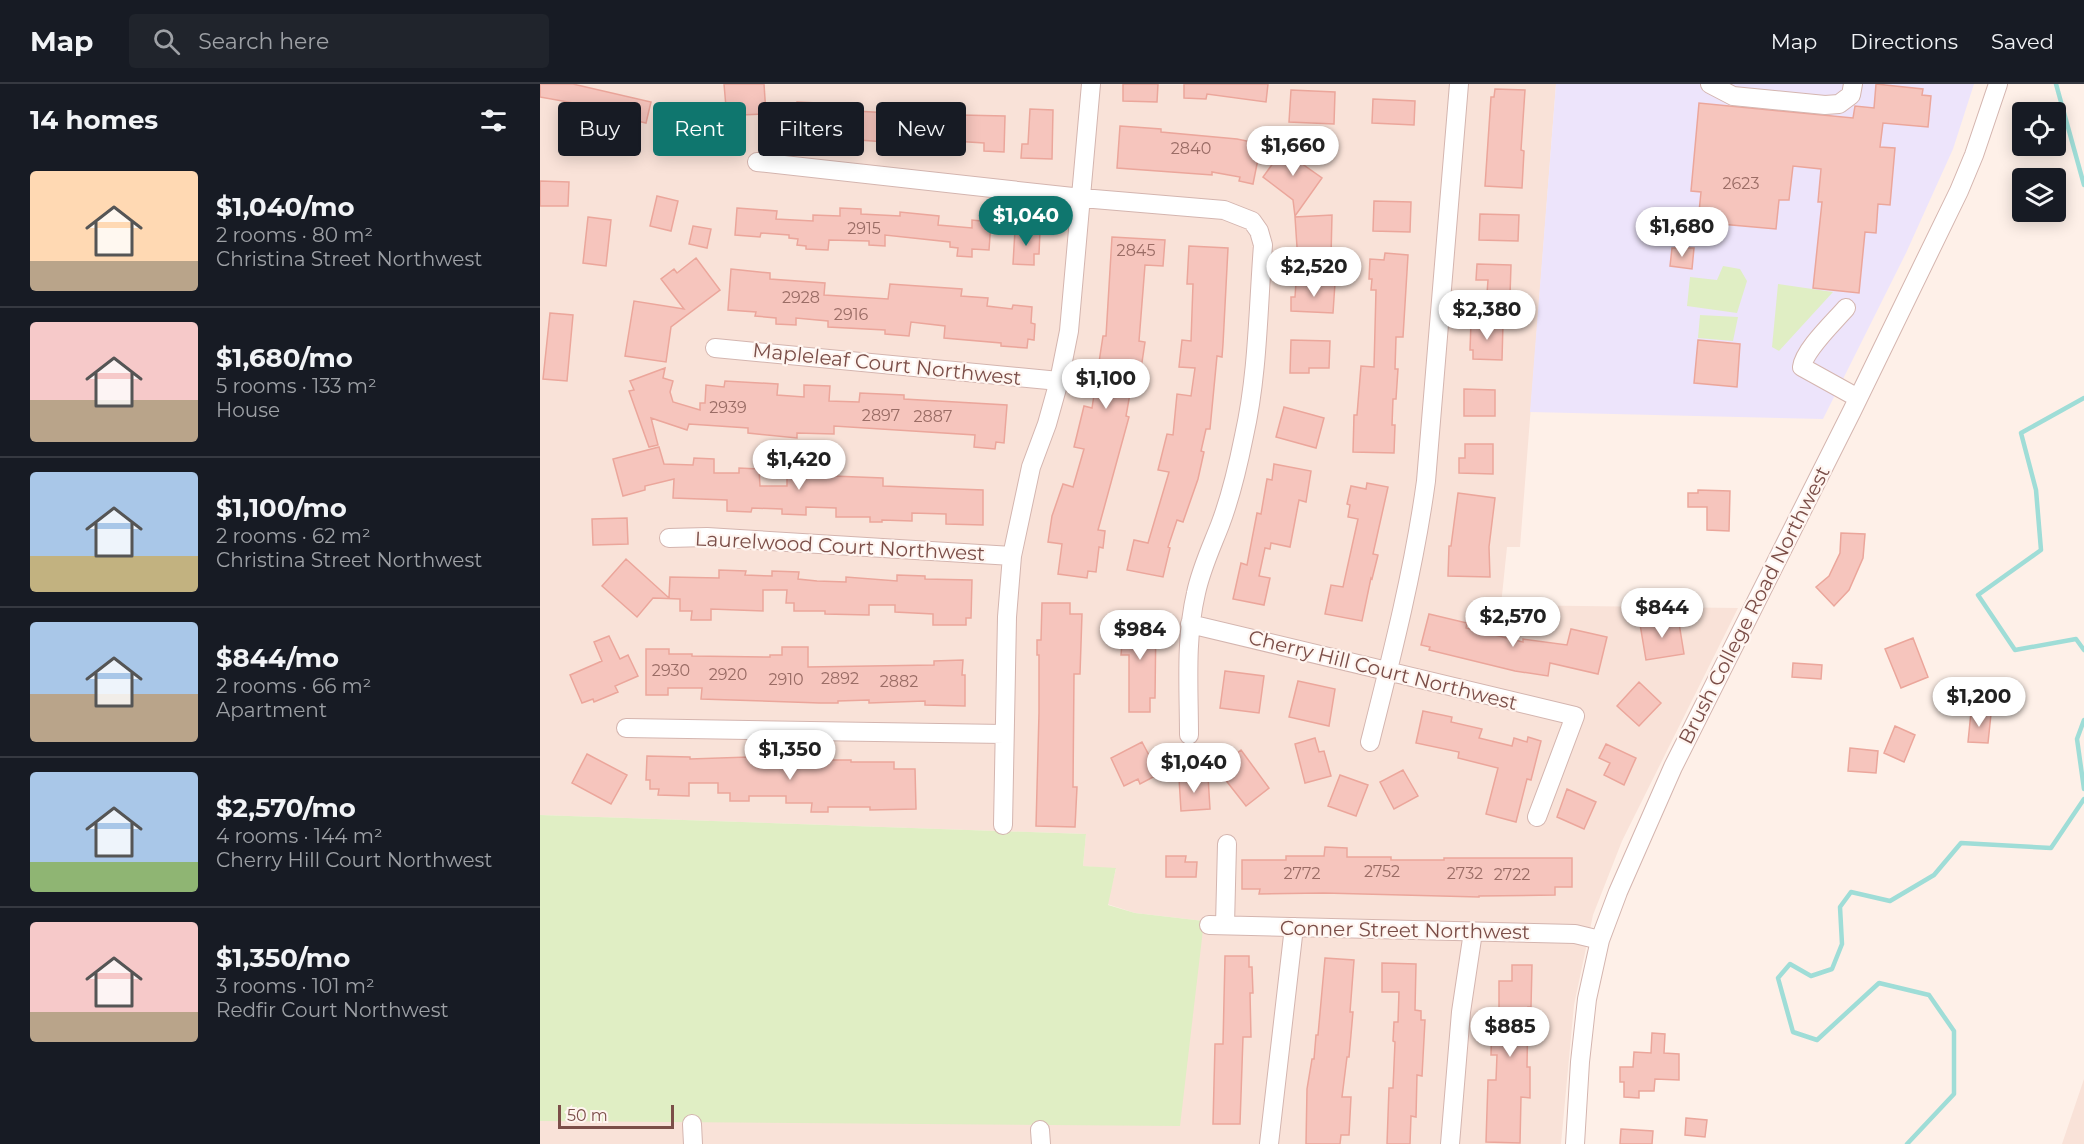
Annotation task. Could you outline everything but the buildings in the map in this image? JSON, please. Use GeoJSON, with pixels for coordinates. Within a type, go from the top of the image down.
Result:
{"type":"FeatureCollection","features":[{"type":"Feature","properties":{"kind":"street"},"geometry":{"type":"LineString","coordinates":[[1003,825],[1007,617],[1012,556],[1031,467],[1047,424],[1069,331],[1092,84]]}},
{"type":"Feature","properties":{"kind":"street"},"geometry":{"type":"LineString","coordinates":[[1370,742],[1410,583],[1419,537],[1426,480],[1459,84]]}},
{"type":"Feature","properties":{"kind":"street"},"geometry":{"type":"LineString","coordinates":[[1710,84],[1733,96],[1825,105],[1839,104],[1851,95],[1852,84]]}},
{"type":"Feature","properties":{"kind":"street","name":"Brush College Road Northwest"},"geometry":{"type":"LineString","coordinates":[[1575,1144],[1587,999],[1600,940],[1618,892],[1673,767],[1959,191],[1998,84]]}},
{"type":"Feature","properties":{"kind":"street"},"geometry":{"type":"LineString","coordinates":[[757,162],[1082,198],[1224,210],[1252,221],[1259,231],[1263,245],[1250,403],[1232,488],[1221,524],[1204,562],[1191,624],[1189,735]]}},
{"type":"Feature","properties":{"kind":"street"},"geometry":{"type":"LineString","coordinates":[[1846,308],[1812,348],[1803,361],[1802,367],[1858,398]]}},
{"type":"Feature","properties":{"kind":"street","name":"Mapleleaf Court Northwest"},"geometry":{"type":"LineString","coordinates":[[715,348],[1059,381]]}},
{"type":"Feature","properties":{"kind":"street","name":"Laurelwood Court Northwest"},"geometry":{"type":"LineString","coordinates":[[669,538],[707,537],[1012,556]]}},
{"type":"Feature","properties":{"kind":"street","name":"Cherry Hill Court Northwest"},"geometry":{"type":"LineString","coordinates":[[1191,624],[1575,716],[1537,817]]}},
{"type":"Feature","properties":{"kind":"street"},"geometry":{"type":"LineString","coordinates":[[626,728],[1004,734]]}},
{"type":"Feature","properties":{"kind":"street","name":"Conner Street Northwest"},"geometry":{"type":"LineString","coordinates":[[1227,844],[1217,925],[1575,934],[1600,940]]}},
{"type":"Feature","properties":{"kind":"street"},"geometry":{"type":"LineString","coordinates":[[1269,1144],[1294,927]]}},
{"type":"Feature","properties":{"kind":"street"},"geometry":{"type":"LineString","coordinates":[[1450,1144],[1461,1012],[1473,932]]}},
{"type":"Feature","properties":{"kind":"street"},"geometry":{"type":"LineString","coordinates":[[692,1124],[693,1144]]}},
{"type":"Feature","properties":{"kind":"shaded area"},"geometry":{"type":"Polygon","coordinates":[[[540,84],[1556,84],[1520,547],[1507,547],[1501,605],[1738,608],[1622,841],[1593,915],[1574,1005],[1561,1144],[540,1144],[540,1121],[603,1120],[1204,921],[1135,913],[1107,904],[1116,869],[1083,866],[1086,834],[540,815],[540,84]]]}},
{"type":"Feature","properties":{"kind":"shaded area"},"geometry":{"type":"Polygon","coordinates":[[[1556,84],[1974,84],[1953,149],[1906,253],[1823,419],[1530,412],[1556,84]]]}},
{"type":"Feature","properties":{"kind":"shaded area"},"geometry":{"type":"Polygon","coordinates":[[[2084,1079],[2084,1144],[2062,1144],[2084,1079]]]}},
{"type":"Feature","properties":{"kind":"green space"},"geometry":{"type":"Polygon","coordinates":[[[1723,266],[1740,269],[1747,281],[1737,313],[1687,306],[1690,277],[1717,280],[1723,266]]]}},
{"type":"Feature","properties":{"kind":"green space"},"geometry":{"type":"Polygon","coordinates":[[[1778,284],[1833,292],[1779,351],[1772,347],[1778,284]]]}},
{"type":"Feature","properties":{"kind":"green space"},"geometry":{"type":"Polygon","coordinates":[[[1700,315],[1738,317],[1733,341],[1698,338],[1700,315]]]}},
{"type":"Feature","properties":{"kind":"green space"},"geometry":{"type":"Polygon","coordinates":[[[540,815],[1086,834],[1083,866],[1116,868],[1108,905],[1135,913],[1204,921],[1180,1126],[540,1121],[540,815]]]}},
{"type":"Feature","properties":{"kind":"waterway"},"geometry":{"type":"LineString","coordinates":[[2056,84],[2084,185]]}},
{"type":"Feature","properties":{"kind":"waterway"},"geometry":{"type":"LineString","coordinates":[[2084,398],[2021,433],[2036,490],[2041,550],[1978,595],[2015,650],[2076,639],[2084,650]]}},
{"type":"Feature","properties":{"kind":"waterway"},"geometry":{"type":"LineString","coordinates":[[2084,720],[2077,739],[2084,789]]}},
{"type":"Feature","properties":{"kind":"waterway"},"geometry":{"type":"LineString","coordinates":[[1907,1144],[1954,1094],[1954,1031],[1929,995],[1879,983],[1817,1040],[1793,1032],[1778,978],[1790,964],[1811,976],[1832,969],[1842,944],[1840,907],[1851,892],[1890,901],[1934,875],[1961,843],[2051,848],[2084,799]]}}]}
